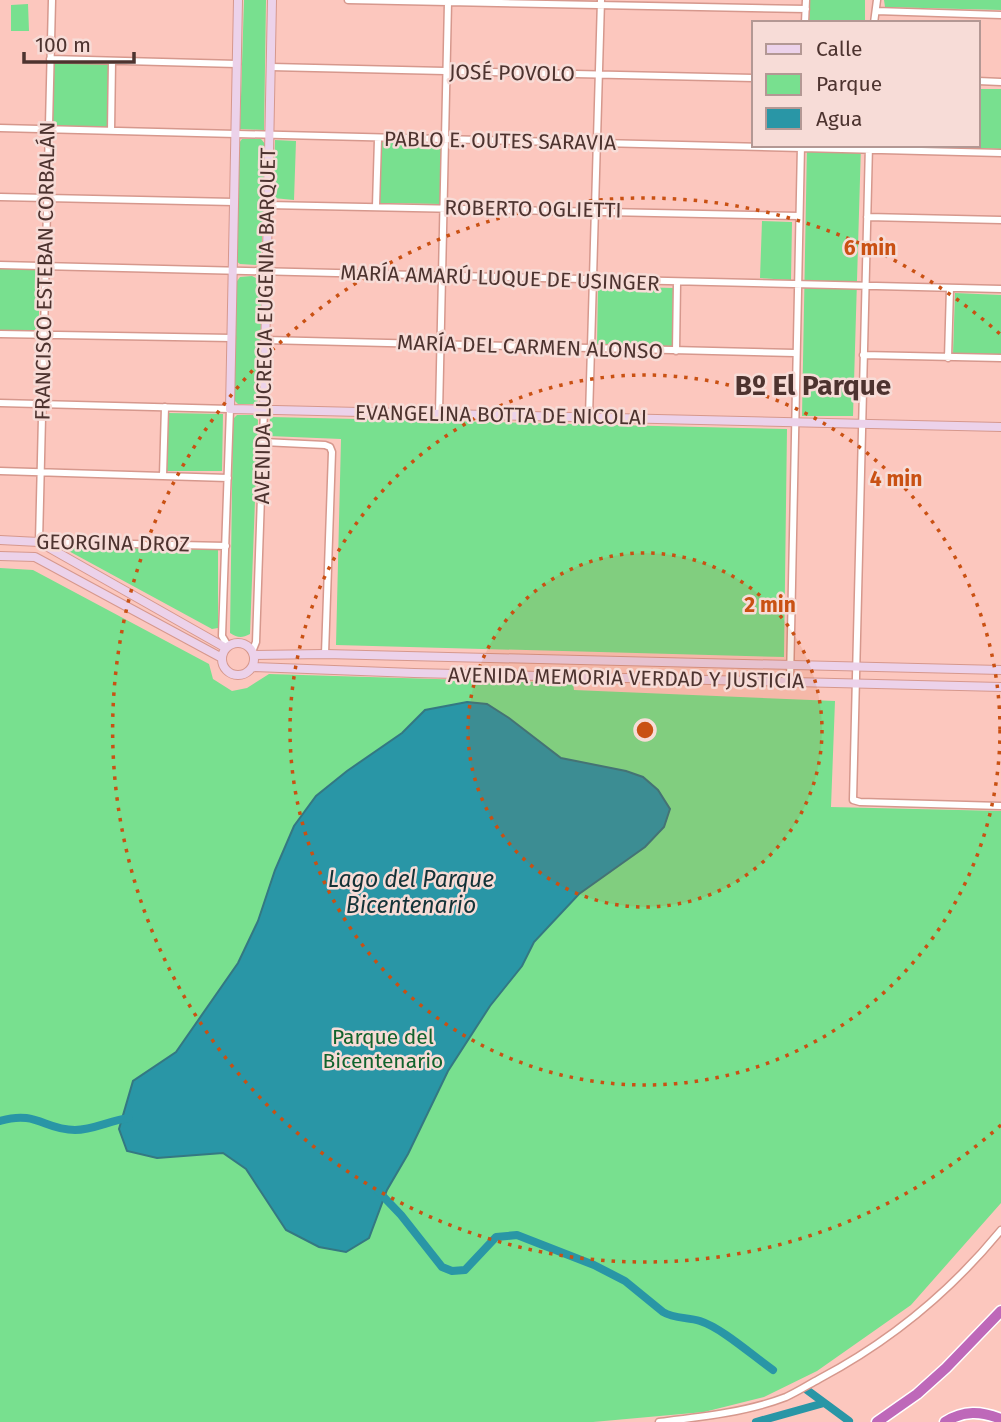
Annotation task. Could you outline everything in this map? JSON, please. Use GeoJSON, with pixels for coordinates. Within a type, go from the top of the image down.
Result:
{"type":"FeatureCollection","features":[{"type":"Feature","properties":{"kind":"highway"},"geometry":{"type":"LineString","coordinates":[[877,1422],[917,1394],[1001,1311]]}},
{"type":"Feature","properties":{"kind":"highway"},"geometry":{"type":"LineString","coordinates":[[945,1422],[964,1413],[978,1412],[1001,1419]]}},
{"type":"Feature","properties":{"kind":"street","name":"FRANCISCO ESTEBAN CORBALÁN"},"geometry":{"type":"LineString","coordinates":[[39,542],[52,0]]}},
{"type":"Feature","properties":{"kind":"street","name":"AVENIDA LUCRECIA EUGENIA BARQUET"},"geometry":{"type":"LineString","coordinates":[[227,647],[222,636],[232,338],[238,0]]}},
{"type":"Feature","properties":{"kind":"street","name":"AVENIDA LUCRECIA EUGENIA BARQUET"},"geometry":{"type":"LineString","coordinates":[[253,653],[256,642],[264,409],[272,0]]}},
{"type":"Feature","properties":{"kind":"street"},"geometry":{"type":"LineString","coordinates":[[348,0],[806,9]]}},
{"type":"Feature","properties":{"kind":"street"},"geometry":{"type":"LineString","coordinates":[[805,21],[806,0]]}},
{"type":"Feature","properties":{"kind":"street"},"geometry":{"type":"LineString","coordinates":[[874,21],[877,0]]}},
{"type":"Feature","properties":{"kind":"street"},"geometry":{"type":"LineString","coordinates":[[439,413],[448,2]]}},
{"type":"Feature","properties":{"kind":"street"},"geometry":{"type":"LineString","coordinates":[[589,417],[601,3]]}},
{"type":"Feature","properties":{"kind":"street"},"geometry":{"type":"LineString","coordinates":[[876,11],[1001,15]]}},
{"type":"Feature","properties":{"kind":"street"},"geometry":{"type":"LineString","coordinates":[[50,59],[237,64]]}},
{"type":"Feature","properties":{"kind":"street"},"geometry":{"type":"LineString","coordinates":[[111,131],[112,61]]}},
{"type":"Feature","properties":{"kind":"street","name":"JOSÉ POVOLO"},"geometry":{"type":"LineString","coordinates":[[271,67],[752,78]]}},
{"type":"Feature","properties":{"kind":"street"},"geometry":{"type":"LineString","coordinates":[[980,81],[1001,82]]}},
{"type":"Feature","properties":{"kind":"street","name":"PABLO E. OUTES SARAVIA"},"geometry":{"type":"LineString","coordinates":[[0,128],[377,139],[752,145]]}},
{"type":"Feature","properties":{"kind":"street"},"geometry":{"type":"LineString","coordinates":[[376,206],[377,139]]}},
{"type":"Feature","properties":{"kind":"street"},"geometry":{"type":"LineString","coordinates":[[790,681],[801,147]]}},
{"type":"Feature","properties":{"kind":"street","name":"PABLO E. OUTES SARAVIA"},"geometry":{"type":"LineString","coordinates":[[834,147],[956,149],[1001,153]]}},
{"type":"Feature","properties":{"kind":"street"},"geometry":{"type":"LineString","coordinates":[[868,148],[853,800],[860,803],[1001,806]]}},
{"type":"Feature","properties":{"kind":"street"},"geometry":{"type":"LineString","coordinates":[[0,197],[234,202]]}},
{"type":"Feature","properties":{"kind":"street","name":"ROBERTO OGLIETTI"},"geometry":{"type":"LineString","coordinates":[[268,205],[799,215]]}},
{"type":"Feature","properties":{"kind":"street"},"geometry":{"type":"LineString","coordinates":[[867,217],[1001,220]]}},
{"type":"Feature","properties":{"kind":"street","name":"MARÍA AMARÚ LUQUE DE USINGER"},"geometry":{"type":"LineString","coordinates":[[0,265],[1001,289]]}},
{"type":"Feature","properties":{"kind":"street"},"geometry":{"type":"LineString","coordinates":[[676,351],[677,283]]}},
{"type":"Feature","properties":{"kind":"street"},"geometry":{"type":"LineString","coordinates":[[948,358],[950,288]]}},
{"type":"Feature","properties":{"kind":"street"},"geometry":{"type":"LineString","coordinates":[[0,334],[232,338]]}},
{"type":"Feature","properties":{"kind":"street","name":"MARÍA DEL CARMEN ALONSO"},"geometry":{"type":"LineString","coordinates":[[265,340],[795,353]]}},
{"type":"Feature","properties":{"kind":"street"},"geometry":{"type":"LineString","coordinates":[[863,355],[1001,358]]}},
{"type":"Feature","properties":{"kind":"street","name":"EVANGELINA BOTTA DE NICOLAI"},"geometry":{"type":"LineString","coordinates":[[0,403],[1001,427]]}},
{"type":"Feature","properties":{"kind":"street"},"geometry":{"type":"LineString","coordinates":[[163,476],[165,407]]}},
{"type":"Feature","properties":{"kind":"street"},"geometry":{"type":"LineString","coordinates":[[263,442],[325,445],[330,447],[332,452],[326,654]]}},
{"type":"Feature","properties":{"kind":"street"},"geometry":{"type":"LineString","coordinates":[[0,471],[228,478]]}},
{"type":"Feature","properties":{"kind":"street","name":"GEORGINA DROZ"},"geometry":{"type":"LineString","coordinates":[[0,540],[226,546]]}},
{"type":"Feature","properties":{"kind":"street","name":"AVENIDA MEMORIA VERDAD Y JUSTICIA"},"geometry":{"type":"LineString","coordinates":[[39,542],[227,647],[242,643],[253,653],[1001,670]]}},
{"type":"Feature","properties":{"kind":"street","name":"GEORGINA DROZ"},"geometry":{"type":"LineString","coordinates":[[0,556],[35,557]]}},
{"type":"Feature","properties":{"kind":"street","name":"AVENIDA MEMORIA VERDAD Y JUSTICIA"},"geometry":{"type":"LineString","coordinates":[[35,557],[222,658],[224,668],[233,675],[244,674],[252,667],[1001,687]]}},
{"type":"Feature","properties":{"kind":"street"},"geometry":{"type":"LineString","coordinates":[[222,658],[227,647]]}},
{"type":"Feature","properties":{"kind":"street"},"geometry":{"type":"LineString","coordinates":[[252,667],[253,653]]}},
{"type":"Feature","properties":{"kind":"street"},"geometry":{"type":"LineString","coordinates":[[660,1422],[715,1416],[786,1397],[859,1358],[915,1317],[962,1274],[1001,1230]]}},
{"type":"Feature","properties":{"kind":"green space"},"geometry":{"type":"Polygon","coordinates":[[[244,0],[266,0],[264,130],[240,129],[244,0]]]}},
{"type":"Feature","properties":{"kind":"green space"},"geometry":{"type":"Polygon","coordinates":[[[810,0],[865,0],[865,21],[809,21],[810,0]]]}},
{"type":"Feature","properties":{"kind":"green space"},"geometry":{"type":"Polygon","coordinates":[[[884,0],[1001,0],[1001,10],[885,7],[884,0]]]}},
{"type":"Feature","properties":{"kind":"green space"},"geometry":{"type":"Polygon","coordinates":[[[28,4],[29,31],[11,31],[11,5],[28,4]]]}},
{"type":"Feature","properties":{"kind":"green space"},"geometry":{"type":"Polygon","coordinates":[[[50,59],[112,61],[111,131],[49,130],[50,59]]]}},
{"type":"Feature","properties":{"kind":"green space"},"geometry":{"type":"Polygon","coordinates":[[[980,89],[1001,89],[1001,149],[959,147],[980,147],[980,89]]]}},
{"type":"Feature","properties":{"kind":"green space"},"geometry":{"type":"Polygon","coordinates":[[[242,139],[261,139],[266,145],[261,261],[258,265],[240,264],[236,261],[239,143],[242,139]]]}},
{"type":"Feature","properties":{"kind":"green space"},"geometry":{"type":"Polygon","coordinates":[[[275,140],[296,141],[294,200],[273,198],[275,140]]]}},
{"type":"Feature","properties":{"kind":"green space"},"geometry":{"type":"Polygon","coordinates":[[[381,142],[443,143],[442,204],[379,203],[381,142]]]}},
{"type":"Feature","properties":{"kind":"green space"},"geometry":{"type":"Polygon","coordinates":[[[807,147],[861,147],[853,416],[802,416],[807,147]]]}},
{"type":"Feature","properties":{"kind":"green space"},"geometry":{"type":"Polygon","coordinates":[[[762,221],[792,222],[791,280],[760,278],[762,221]]]}},
{"type":"Feature","properties":{"kind":"green space"},"geometry":{"type":"Polygon","coordinates":[[[0,268],[39,268],[39,330],[0,330],[0,268]]]}},
{"type":"Feature","properties":{"kind":"green space"},"geometry":{"type":"Polygon","coordinates":[[[252,276],[262,285],[259,398],[256,404],[238,404],[233,399],[235,284],[240,277],[252,276]]]}},
{"type":"Feature","properties":{"kind":"green space"},"geometry":{"type":"Polygon","coordinates":[[[598,286],[673,288],[672,346],[597,345],[598,286]]]}},
{"type":"Feature","properties":{"kind":"green space"},"geometry":{"type":"Polygon","coordinates":[[[955,293],[1001,295],[1001,356],[953,354],[955,293]]]}},
{"type":"Feature","properties":{"kind":"green space"},"geometry":{"type":"Polygon","coordinates":[[[168,413],[223,414],[222,471],[167,471],[168,413]]]}},
{"type":"Feature","properties":{"kind":"green space"},"geometry":{"type":"Polygon","coordinates":[[[237,415],[253,415],[258,420],[250,634],[240,637],[230,633],[233,419],[237,415]]]}},
{"type":"Feature","properties":{"kind":"green space"},"geometry":{"type":"Polygon","coordinates":[[[270,417],[787,429],[784,657],[336,645],[341,439],[269,436],[270,417]]]}},
{"type":"Feature","properties":{"kind":"green space"},"geometry":{"type":"Polygon","coordinates":[[[65,545],[218,550],[218,628],[212,629],[65,549],[65,545]]]}},
{"type":"Feature","properties":{"kind":"green space","name":"Parque del Bicentenario"},"geometry":{"type":"Polygon","coordinates":[[[0,568],[33,570],[209,664],[213,679],[232,691],[247,688],[269,674],[573,683],[574,690],[835,701],[831,807],[1001,811],[1001,1203],[911,1305],[817,1371],[764,1397],[704,1412],[593,1422],[0,1422],[0,568]]]}},
{"type":"Feature","properties":{"kind":"water","name":"Lago del Parque Bicentenario"},"geometry":{"type":"Polygon","coordinates":[[[467,702],[487,704],[561,758],[643,777],[658,790],[670,809],[664,827],[645,847],[579,894],[534,942],[522,966],[490,1006],[448,1071],[408,1154],[387,1190],[369,1238],[346,1252],[319,1247],[286,1230],[246,1169],[223,1153],[157,1158],[127,1151],[119,1129],[133,1081],[176,1052],[238,963],[258,921],[275,870],[294,826],[316,796],[402,733],[425,710],[467,702]]]}},
{"type":"Feature","properties":{"kind":"waterway"},"geometry":{"type":"LineString","coordinates":[[0,1121],[13,1118],[32,1119],[75,1130],[129,1118]]}},
{"type":"Feature","properties":{"kind":"waterway"},"geometry":{"type":"LineString","coordinates":[[378,1191],[401,1215],[442,1267],[452,1271],[465,1270],[496,1237],[517,1235],[594,1265],[625,1281],[667,1314],[709,1325],[773,1370]]}},
{"type":"Feature","properties":{"kind":"waterway"},"geometry":{"type":"LineString","coordinates":[[807,1390],[849,1421]]}},
{"type":"Feature","properties":{"kind":"waterway"},"geometry":{"type":"LineString","coordinates":[[756,1422],[824,1403]]}},
{"type":"Feature","properties":{"kind":"district","name":"Bº El Parque"},"geometry":{"type":"Point","coordinates":[813,385]}}]}
